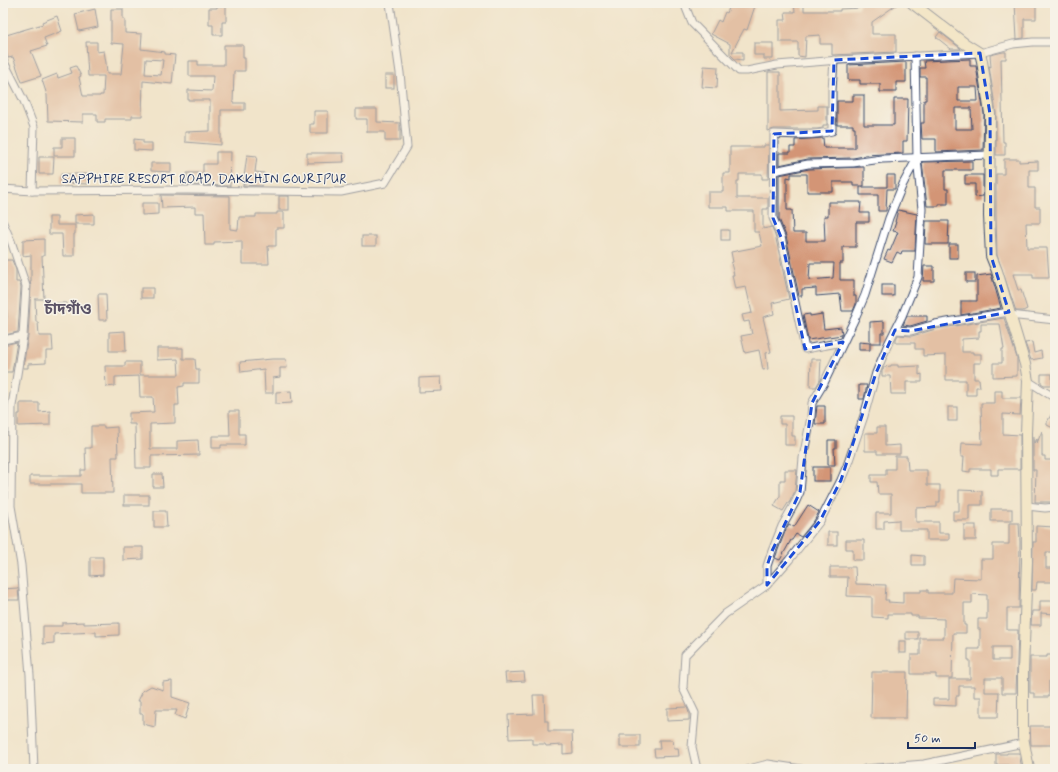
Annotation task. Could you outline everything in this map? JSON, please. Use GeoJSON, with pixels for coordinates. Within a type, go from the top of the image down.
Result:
{"type":"FeatureCollection","features":[{"type":"Feature","properties":{"kind":"street","name":"SAPPHIRE RESORT ROAD, DAKKHIN GOURIPUR"},"geometry":{"type":"LineString","coordinates":[[3,189],[32,191],[188,190],[341,192],[385,183],[407,147],[400,74],[390,3]]}},
{"type":"Feature","properties":{"kind":"street"},"geometry":{"type":"LineString","coordinates":[[912,3],[964,43],[980,53],[990,114],[989,216],[991,256],[997,271],[1025,364],[1028,381],[1026,433],[1027,562],[1023,672],[1023,737],[1029,769]]}},
{"type":"Feature","properties":{"kind":"street"},"geometry":{"type":"LineString","coordinates":[[686,8],[692,23],[739,71],[747,71],[777,65],[834,60],[980,53],[1013,44],[1055,42]]}},
{"type":"Feature","properties":{"kind":"street"},"geometry":{"type":"LineString","coordinates":[[697,769],[692,747],[695,713],[683,688],[685,655],[725,614],[767,585],[820,521],[847,466],[876,373],[918,277],[922,209],[917,158],[916,56]]}},
{"type":"Feature","properties":{"kind":"street"},"geometry":{"type":"LineString","coordinates":[[3,60],[24,101],[34,127],[32,191]]}},
{"type":"Feature","properties":{"kind":"street"},"geometry":{"type":"LineString","coordinates":[[834,60],[832,131],[796,135],[774,134],[773,218],[781,238],[805,349],[843,342]]}},
{"type":"Feature","properties":{"kind":"street"},"geometry":{"type":"LineString","coordinates":[[774,171],[808,164],[853,164],[882,159],[989,155]]}},
{"type":"Feature","properties":{"kind":"street"},"geometry":{"type":"LineString","coordinates":[[767,585],[767,566],[772,550],[782,526],[800,492],[803,458],[811,417],[812,402],[824,383],[865,295],[889,218],[903,184],[917,158]]}},
{"type":"Feature","properties":{"kind":"street"},"geometry":{"type":"LineString","coordinates":[[3,224],[11,241],[26,286],[23,336],[12,406],[11,506],[22,573],[30,675],[34,769]]}},
{"type":"Feature","properties":{"kind":"street"},"geometry":{"type":"LineString","coordinates":[[895,330],[911,331],[935,324],[1009,314],[1055,320]]}},
{"type":"Feature","properties":{"kind":"street"},"geometry":{"type":"LineString","coordinates":[[3,340],[23,336]]}},
{"type":"Feature","properties":{"kind":"street"},"geometry":{"type":"LineString","coordinates":[[1028,381],[1055,398]]}},
{"type":"Feature","properties":{"kind":"street"},"geometry":{"type":"LineString","coordinates":[[1027,506],[1045,508],[1055,507]]}},
{"type":"Feature","properties":{"kind":"street"},"geometry":{"type":"LineString","coordinates":[[865,769],[924,764],[1024,743]]}},
{"type":"Feature","properties":{"kind":"street"},"geometry":{"type":"LineString","coordinates":[[749,769],[768,764],[802,769]]}},
{"type":"Feature","properties":{"kind":"highlighted area"},"geometry":{"type":"Polygon","coordinates":[[[980,53],[990,114],[991,256],[1009,312],[911,331],[895,330],[876,373],[841,480],[820,521],[767,585],[767,566],[772,551],[800,492],[812,403],[843,342],[805,349],[781,237],[773,218],[774,134],[832,131],[834,60],[980,53]]]}},
{"type":"Feature","properties":{"kind":"building"},"geometry":{"type":"Polygon","coordinates":[[[731,3],[756,3],[747,30],[744,29],[732,52],[743,52],[743,60],[735,59],[730,54],[730,44],[711,34],[718,20],[721,22],[725,12],[727,13],[731,3]]]}},
{"type":"Feature","properties":{"kind":"building"},"geometry":{"type":"Polygon","coordinates":[[[794,3],[804,3],[804,11],[840,11],[840,9],[859,8],[859,4],[899,3],[872,22],[872,34],[896,34],[896,52],[832,55],[832,44],[820,44],[820,35],[806,36],[805,57],[798,56],[798,42],[779,42],[779,20],[786,20],[785,12],[795,12],[794,3]]]}},
{"type":"Feature","properties":{"kind":"building"},"geometry":{"type":"Polygon","coordinates":[[[1015,3],[1036,3],[1036,19],[1024,19],[1024,38],[1017,39],[1015,3]]]}},
{"type":"Feature","properties":{"kind":"building"},"geometry":{"type":"Polygon","coordinates":[[[217,6],[226,6],[226,22],[222,22],[222,35],[213,35],[213,25],[209,25],[209,8],[217,8],[217,6]]]}},
{"type":"Feature","properties":{"kind":"building"},"geometry":{"type":"Polygon","coordinates":[[[95,9],[98,27],[79,31],[75,14],[95,9]]]}},
{"type":"Feature","properties":{"kind":"building"},"geometry":{"type":"Polygon","coordinates":[[[111,9],[123,9],[125,33],[142,34],[141,49],[165,52],[165,54],[175,55],[172,84],[143,81],[142,116],[132,116],[132,119],[105,119],[105,122],[97,122],[97,114],[83,114],[83,122],[48,121],[47,95],[42,80],[57,74],[58,78],[72,73],[70,68],[76,66],[81,76],[79,77],[83,96],[103,95],[104,76],[88,76],[86,42],[97,42],[97,52],[104,51],[107,74],[121,74],[124,44],[111,43],[111,9]],[[146,59],[145,74],[161,75],[163,60],[146,59]]]}},
{"type":"Feature","properties":{"kind":"building"},"geometry":{"type":"Polygon","coordinates":[[[57,16],[62,31],[44,38],[47,46],[31,51],[41,76],[22,82],[13,57],[8,58],[3,42],[3,36],[43,24],[42,22],[57,16]]]}},
{"type":"Feature","properties":{"kind":"building"},"geometry":{"type":"Polygon","coordinates":[[[940,32],[961,49],[951,49],[936,37],[940,32]]]}},
{"type":"Feature","properties":{"kind":"building"},"geometry":{"type":"Polygon","coordinates":[[[754,43],[773,43],[773,59],[764,59],[764,55],[754,55],[754,43]]]}},
{"type":"Feature","properties":{"kind":"building"},"geometry":{"type":"Polygon","coordinates":[[[224,45],[243,45],[245,71],[234,71],[233,103],[245,103],[245,110],[221,110],[221,145],[185,142],[185,132],[210,131],[210,100],[188,100],[188,90],[212,91],[213,76],[189,76],[189,61],[198,61],[198,65],[224,65],[224,45]]]}},
{"type":"Feature","properties":{"kind":"building"},"geometry":{"type":"Polygon","coordinates":[[[1006,52],[1006,59],[1001,59],[1003,142],[1005,142],[1005,155],[996,155],[996,113],[989,66],[991,67],[990,55],[1006,52]]]}},
{"type":"Feature","properties":{"kind":"building"},"geometry":{"type":"Polygon","coordinates":[[[970,59],[970,66],[976,66],[984,114],[983,150],[936,152],[936,139],[922,139],[921,123],[924,123],[926,77],[920,77],[920,68],[925,68],[924,61],[970,59]],[[958,87],[958,101],[978,101],[977,87],[958,87]],[[955,108],[955,129],[972,129],[971,108],[955,108]]]}},
{"type":"Feature","properties":{"kind":"building"},"geometry":{"type":"Polygon","coordinates":[[[906,62],[906,82],[896,82],[896,92],[880,92],[880,84],[860,84],[860,80],[848,80],[848,65],[906,62]]]}},
{"type":"Feature","properties":{"kind":"building"},"geometry":{"type":"Polygon","coordinates":[[[704,66],[718,67],[717,88],[702,87],[704,66]]]}},
{"type":"Feature","properties":{"kind":"building"},"geometry":{"type":"Polygon","coordinates":[[[768,72],[780,72],[780,111],[818,110],[818,106],[827,106],[827,125],[823,125],[823,128],[817,129],[774,129],[768,131],[768,72]]]}},
{"type":"Feature","properties":{"kind":"building"},"geometry":{"type":"Polygon","coordinates":[[[385,75],[394,75],[394,88],[385,88],[385,75]]]}},
{"type":"Feature","properties":{"kind":"building"},"geometry":{"type":"Polygon","coordinates":[[[853,95],[864,95],[864,125],[894,125],[894,99],[908,99],[907,141],[903,141],[903,153],[864,155],[853,158],[808,159],[779,165],[779,153],[790,153],[790,147],[795,147],[795,140],[823,138],[824,148],[855,148],[855,128],[853,128],[853,125],[837,125],[837,101],[853,101],[853,95]]]}},
{"type":"Feature","properties":{"kind":"building"},"geometry":{"type":"Polygon","coordinates":[[[356,109],[377,109],[377,122],[400,123],[400,141],[385,141],[385,132],[367,132],[367,119],[356,119],[356,109]]]}},
{"type":"Feature","properties":{"kind":"building"},"geometry":{"type":"Polygon","coordinates":[[[314,111],[328,111],[328,133],[310,133],[310,124],[314,124],[314,111]]]}},
{"type":"Feature","properties":{"kind":"building"},"geometry":{"type":"Polygon","coordinates":[[[62,138],[75,138],[75,156],[54,156],[54,147],[62,147],[62,138]]]}},
{"type":"Feature","properties":{"kind":"building"},"geometry":{"type":"Polygon","coordinates":[[[134,139],[143,140],[143,143],[152,143],[152,151],[134,150],[134,139]]]}},
{"type":"Feature","properties":{"kind":"building"},"geometry":{"type":"Polygon","coordinates":[[[764,145],[769,145],[768,179],[762,179],[762,174],[739,174],[739,181],[737,181],[737,198],[768,198],[768,209],[763,209],[763,229],[772,227],[789,299],[772,303],[774,314],[763,317],[771,352],[766,353],[768,369],[763,370],[759,350],[745,353],[741,336],[752,334],[749,321],[744,322],[742,315],[752,313],[746,287],[735,289],[731,263],[733,262],[731,252],[762,246],[759,232],[754,232],[754,211],[728,211],[728,207],[708,207],[708,192],[723,192],[723,173],[730,173],[730,147],[764,147],[764,145]]]}},
{"type":"Feature","properties":{"kind":"building"},"geometry":{"type":"Polygon","coordinates":[[[216,152],[231,152],[230,186],[187,185],[187,173],[203,173],[203,164],[216,164],[216,152]]]}},
{"type":"Feature","properties":{"kind":"building"},"geometry":{"type":"Polygon","coordinates":[[[307,153],[343,153],[344,162],[307,163],[307,153]]]}},
{"type":"Feature","properties":{"kind":"building"},"geometry":{"type":"Polygon","coordinates":[[[247,155],[257,156],[255,172],[264,173],[262,186],[243,185],[247,155]]]}},
{"type":"Feature","properties":{"kind":"building"},"geometry":{"type":"Polygon","coordinates":[[[39,157],[54,157],[53,174],[39,174],[39,157]]]}},
{"type":"Feature","properties":{"kind":"building"},"geometry":{"type":"Polygon","coordinates":[[[1004,159],[1019,159],[1019,162],[1038,161],[1038,170],[1029,170],[1029,188],[1035,188],[1035,207],[1040,207],[1040,223],[1026,223],[1027,248],[1047,248],[1049,278],[1033,278],[1033,274],[1013,274],[1018,290],[1021,290],[1027,309],[1023,311],[1016,311],[997,255],[996,174],[1004,174],[1004,159]]]}},
{"type":"Feature","properties":{"kind":"building"},"geometry":{"type":"Polygon","coordinates":[[[972,161],[972,170],[945,170],[945,189],[948,189],[948,204],[927,206],[922,162],[972,161]]]}},
{"type":"Feature","properties":{"kind":"building"},"geometry":{"type":"Polygon","coordinates":[[[151,163],[171,163],[171,172],[151,171],[151,163]]]}},
{"type":"Feature","properties":{"kind":"building"},"geometry":{"type":"Polygon","coordinates":[[[864,167],[864,186],[853,186],[853,182],[833,182],[833,192],[807,192],[807,174],[791,174],[791,178],[787,177],[787,210],[792,210],[793,233],[806,233],[806,241],[825,241],[824,216],[828,216],[828,202],[861,202],[860,213],[869,213],[869,222],[856,222],[856,247],[843,247],[843,263],[840,263],[840,280],[854,280],[854,296],[856,296],[856,304],[853,311],[842,311],[840,294],[816,296],[816,288],[802,289],[802,296],[799,296],[786,236],[779,219],[779,175],[809,169],[864,167]],[[810,263],[809,280],[833,278],[834,263],[810,263]]]}},
{"type":"Feature","properties":{"kind":"building"},"geometry":{"type":"Polygon","coordinates":[[[61,174],[88,174],[88,184],[61,183],[61,174]]]}},
{"type":"Feature","properties":{"kind":"building"},"geometry":{"type":"Polygon","coordinates":[[[887,175],[895,175],[895,189],[887,189],[886,211],[878,211],[878,195],[860,195],[860,187],[887,187],[887,175]]]}},
{"type":"Feature","properties":{"kind":"building"},"geometry":{"type":"Polygon","coordinates":[[[965,175],[983,175],[983,196],[975,197],[975,184],[965,184],[965,175]]]}},
{"type":"Feature","properties":{"kind":"building"},"geometry":{"type":"Polygon","coordinates":[[[161,195],[230,196],[230,229],[238,230],[239,217],[256,217],[256,214],[277,214],[277,212],[284,212],[284,228],[276,228],[276,246],[268,246],[269,264],[242,264],[242,241],[214,242],[214,245],[205,245],[204,213],[195,213],[195,207],[162,208],[161,195]]]}},
{"type":"Feature","properties":{"kind":"building"},"geometry":{"type":"Polygon","coordinates":[[[279,196],[289,196],[289,210],[279,210],[279,196]]]}},
{"type":"Feature","properties":{"kind":"building"},"geometry":{"type":"Polygon","coordinates":[[[142,203],[158,203],[158,214],[142,215],[142,203]]]}},
{"type":"Feature","properties":{"kind":"building"},"geometry":{"type":"Polygon","coordinates":[[[898,210],[917,214],[915,251],[902,251],[901,254],[897,252],[892,262],[884,259],[888,250],[890,251],[898,232],[893,231],[898,210]]]}},
{"type":"Feature","properties":{"kind":"building"},"geometry":{"type":"Polygon","coordinates":[[[94,214],[94,224],[75,224],[75,215],[94,214]]]}},
{"type":"Feature","properties":{"kind":"building"},"geometry":{"type":"Polygon","coordinates":[[[49,217],[57,217],[57,225],[75,225],[74,256],[63,256],[62,234],[49,234],[49,217]]]}},
{"type":"Feature","properties":{"kind":"building"},"geometry":{"type":"Polygon","coordinates":[[[926,221],[949,221],[948,244],[925,244],[926,221]]]}},
{"type":"Feature","properties":{"kind":"building"},"geometry":{"type":"Polygon","coordinates":[[[721,230],[729,230],[729,240],[721,240],[721,230]]]}},
{"type":"Feature","properties":{"kind":"building"},"geometry":{"type":"Polygon","coordinates":[[[362,236],[376,236],[376,246],[362,246],[362,236]]]}},
{"type":"Feature","properties":{"kind":"building"},"geometry":{"type":"Polygon","coordinates":[[[44,239],[44,256],[42,256],[44,299],[35,299],[36,322],[38,322],[39,336],[52,336],[53,351],[46,351],[46,363],[28,364],[28,368],[23,368],[28,336],[31,255],[23,256],[23,240],[44,239]]]}},
{"type":"Feature","properties":{"kind":"building"},"geometry":{"type":"Polygon","coordinates":[[[949,244],[958,244],[958,258],[949,258],[949,244]]]}},
{"type":"Feature","properties":{"kind":"building"},"geometry":{"type":"Polygon","coordinates":[[[3,260],[12,260],[16,270],[16,282],[19,282],[21,287],[18,332],[5,335],[4,318],[7,318],[3,260]]]}},
{"type":"Feature","properties":{"kind":"building"},"geometry":{"type":"Polygon","coordinates":[[[924,266],[934,266],[934,281],[923,281],[924,266]]]}},
{"type":"Feature","properties":{"kind":"building"},"geometry":{"type":"Polygon","coordinates":[[[966,273],[975,273],[975,282],[966,282],[966,273]]]}},
{"type":"Feature","properties":{"kind":"building"},"geometry":{"type":"Polygon","coordinates":[[[991,274],[1001,308],[961,315],[961,301],[977,301],[977,276],[991,274]]]}},
{"type":"Feature","properties":{"kind":"building"},"geometry":{"type":"Polygon","coordinates":[[[882,285],[894,285],[894,296],[882,296],[882,285]]]}},
{"type":"Feature","properties":{"kind":"building"},"geometry":{"type":"Polygon","coordinates":[[[141,288],[153,288],[153,298],[141,298],[141,288]]]}},
{"type":"Feature","properties":{"kind":"building"},"geometry":{"type":"Polygon","coordinates":[[[98,294],[106,294],[107,320],[99,320],[98,294]]]}},
{"type":"Feature","properties":{"kind":"building"},"geometry":{"type":"Polygon","coordinates":[[[56,303],[67,303],[67,311],[56,312],[56,303]]]}},
{"type":"Feature","properties":{"kind":"building"},"geometry":{"type":"Polygon","coordinates":[[[810,314],[810,316],[822,314],[824,329],[841,327],[842,335],[808,340],[803,315],[810,314]]]}},
{"type":"Feature","properties":{"kind":"building"},"geometry":{"type":"Polygon","coordinates":[[[907,316],[927,316],[927,321],[910,326],[903,325],[907,316]]]}},
{"type":"Feature","properties":{"kind":"building"},"geometry":{"type":"Polygon","coordinates":[[[1004,318],[1017,358],[1017,376],[993,377],[993,363],[1002,363],[1002,349],[1004,349],[1000,324],[981,324],[979,338],[962,339],[962,352],[981,354],[981,363],[974,363],[974,379],[979,379],[980,387],[976,387],[976,395],[966,395],[966,380],[946,380],[946,355],[923,356],[923,349],[915,349],[915,343],[896,343],[898,335],[912,336],[936,329],[1004,318]]]}},
{"type":"Feature","properties":{"kind":"building"},"geometry":{"type":"Polygon","coordinates":[[[884,321],[884,333],[881,333],[881,343],[870,343],[870,322],[884,321]]]}},
{"type":"Feature","properties":{"kind":"building"},"geometry":{"type":"Polygon","coordinates":[[[125,331],[126,351],[109,351],[109,332],[125,331]]]}},
{"type":"Feature","properties":{"kind":"building"},"geometry":{"type":"Polygon","coordinates":[[[17,342],[12,372],[5,372],[5,350],[3,351],[3,345],[17,342]]]}},
{"type":"Feature","properties":{"kind":"building"},"geometry":{"type":"Polygon","coordinates":[[[859,342],[870,343],[870,350],[859,350],[859,342]]]}},
{"type":"Feature","properties":{"kind":"building"},"geometry":{"type":"Polygon","coordinates":[[[1032,342],[1034,353],[1041,351],[1042,358],[1031,360],[1025,343],[1032,342]]]}},
{"type":"Feature","properties":{"kind":"building"},"geometry":{"type":"Polygon","coordinates":[[[157,348],[183,348],[183,359],[195,359],[196,369],[199,369],[199,383],[184,383],[184,386],[178,387],[179,405],[175,405],[175,423],[150,424],[150,449],[177,449],[177,441],[198,440],[199,455],[151,456],[151,468],[136,468],[135,424],[129,424],[129,413],[154,412],[153,397],[140,397],[139,376],[115,377],[115,386],[106,387],[105,366],[125,366],[125,362],[140,362],[140,375],[179,375],[178,359],[157,360],[157,348]]]}},
{"type":"Feature","properties":{"kind":"building"},"geometry":{"type":"Polygon","coordinates":[[[286,359],[287,368],[280,368],[280,377],[273,378],[273,393],[265,393],[264,369],[241,372],[240,362],[286,359]]]}},
{"type":"Feature","properties":{"kind":"building"},"geometry":{"type":"Polygon","coordinates":[[[811,359],[821,359],[820,380],[816,387],[810,387],[811,359]]]}},
{"type":"Feature","properties":{"kind":"building"},"geometry":{"type":"Polygon","coordinates":[[[898,365],[898,367],[919,366],[919,375],[922,374],[922,382],[906,382],[906,394],[891,394],[890,376],[882,376],[882,371],[884,367],[898,365]]]}},
{"type":"Feature","properties":{"kind":"building"},"geometry":{"type":"Polygon","coordinates":[[[1041,374],[1052,374],[1052,385],[1044,385],[1041,383],[1041,374]]]}},
{"type":"Feature","properties":{"kind":"building"},"geometry":{"type":"Polygon","coordinates":[[[441,377],[442,391],[419,392],[419,378],[441,377]]]}},
{"type":"Feature","properties":{"kind":"building"},"geometry":{"type":"Polygon","coordinates":[[[859,385],[867,385],[864,399],[859,399],[859,385]]]}},
{"type":"Feature","properties":{"kind":"building"},"geometry":{"type":"Polygon","coordinates":[[[291,391],[292,403],[276,404],[276,392],[291,391]]]}},
{"type":"Feature","properties":{"kind":"building"},"geometry":{"type":"Polygon","coordinates":[[[994,391],[1002,391],[1002,398],[1021,398],[1020,415],[1003,414],[1003,434],[1020,435],[1020,469],[998,469],[998,475],[991,475],[991,469],[970,469],[970,472],[963,471],[964,457],[961,457],[962,443],[982,444],[981,403],[994,403],[994,391]]]}},
{"type":"Feature","properties":{"kind":"building"},"geometry":{"type":"Polygon","coordinates":[[[20,403],[39,403],[39,412],[50,411],[50,425],[18,426],[20,403]]]}},
{"type":"Feature","properties":{"kind":"building"},"geometry":{"type":"Polygon","coordinates":[[[817,406],[825,406],[825,424],[815,424],[817,406]]]}},
{"type":"Feature","properties":{"kind":"building"},"geometry":{"type":"Polygon","coordinates":[[[948,407],[957,407],[957,421],[948,421],[948,407]]]}},
{"type":"Feature","properties":{"kind":"building"},"geometry":{"type":"Polygon","coordinates":[[[1055,408],[1055,429],[1047,425],[1047,422],[1055,408]]]}},
{"type":"Feature","properties":{"kind":"building"},"geometry":{"type":"Polygon","coordinates":[[[229,411],[239,411],[239,434],[245,434],[245,445],[221,445],[221,448],[212,448],[212,436],[230,436],[229,411]]]}},
{"type":"Feature","properties":{"kind":"building"},"geometry":{"type":"Polygon","coordinates":[[[780,416],[792,416],[792,436],[795,436],[795,445],[785,445],[785,424],[780,424],[780,416]]]}},
{"type":"Feature","properties":{"kind":"building"},"geometry":{"type":"Polygon","coordinates":[[[91,426],[104,426],[104,428],[117,427],[118,457],[112,457],[113,493],[81,493],[81,484],[30,484],[30,476],[81,476],[81,470],[86,470],[85,448],[91,448],[91,426]]]}},
{"type":"Feature","properties":{"kind":"building"},"geometry":{"type":"Polygon","coordinates":[[[877,427],[885,427],[885,446],[900,445],[900,454],[877,454],[877,451],[865,451],[865,433],[877,433],[877,427]]]}},
{"type":"Feature","properties":{"kind":"building"},"geometry":{"type":"Polygon","coordinates":[[[1042,431],[1042,456],[1045,456],[1045,460],[1055,460],[1054,502],[1035,502],[1036,470],[1033,470],[1033,437],[1034,443],[1037,439],[1037,443],[1042,431]]]}},
{"type":"Feature","properties":{"kind":"building"},"geometry":{"type":"Polygon","coordinates":[[[828,440],[836,440],[836,448],[834,448],[835,465],[828,465],[828,440]]]}},
{"type":"Feature","properties":{"kind":"building"},"geometry":{"type":"Polygon","coordinates":[[[895,456],[907,456],[908,470],[927,470],[927,485],[940,485],[940,502],[937,502],[937,507],[916,508],[916,522],[939,522],[939,533],[949,533],[949,540],[927,540],[927,530],[899,530],[899,520],[884,521],[884,529],[876,529],[876,513],[891,513],[891,494],[878,494],[877,482],[871,482],[871,475],[886,475],[886,469],[895,469],[895,456]]]}},
{"type":"Feature","properties":{"kind":"building"},"geometry":{"type":"Polygon","coordinates":[[[813,467],[830,467],[830,481],[813,481],[813,467]]]}},
{"type":"Feature","properties":{"kind":"building"},"geometry":{"type":"Polygon","coordinates":[[[785,470],[797,470],[795,491],[783,511],[774,506],[780,496],[780,480],[785,480],[785,470]]]}},
{"type":"Feature","properties":{"kind":"building"},"geometry":{"type":"Polygon","coordinates":[[[153,474],[162,474],[163,487],[153,487],[153,474]]]}},
{"type":"Feature","properties":{"kind":"building"},"geometry":{"type":"Polygon","coordinates":[[[959,490],[982,491],[982,505],[969,505],[969,520],[953,520],[953,511],[959,511],[959,490]]]}},
{"type":"Feature","properties":{"kind":"building"},"geometry":{"type":"Polygon","coordinates":[[[124,495],[149,495],[149,505],[124,505],[124,495]]]}},
{"type":"Feature","properties":{"kind":"building"},"geometry":{"type":"Polygon","coordinates":[[[808,505],[819,512],[814,521],[801,537],[796,534],[780,560],[775,558],[789,524],[794,527],[808,505]]]}},
{"type":"Feature","properties":{"kind":"building"},"geometry":{"type":"Polygon","coordinates":[[[991,509],[1012,509],[1012,521],[991,521],[991,509]]]}},
{"type":"Feature","properties":{"kind":"building"},"geometry":{"type":"Polygon","coordinates":[[[154,511],[166,511],[167,527],[154,527],[154,511]]]}},
{"type":"Feature","properties":{"kind":"building"},"geometry":{"type":"Polygon","coordinates":[[[1009,523],[1019,523],[1019,608],[1007,608],[1007,630],[1018,630],[1016,693],[1002,693],[1002,678],[985,678],[985,692],[999,692],[998,717],[981,717],[981,697],[974,697],[974,686],[959,686],[959,696],[956,696],[956,706],[933,705],[933,699],[949,699],[949,679],[970,679],[970,660],[968,660],[968,649],[980,649],[980,629],[978,629],[978,619],[987,619],[987,595],[972,594],[972,603],[964,603],[964,625],[966,625],[966,633],[953,633],[952,678],[936,678],[936,674],[911,674],[911,655],[920,655],[920,638],[944,638],[944,619],[918,618],[918,616],[911,616],[911,614],[888,614],[888,618],[872,617],[872,597],[847,596],[848,577],[830,577],[830,567],[855,567],[856,584],[886,585],[885,600],[889,600],[888,602],[903,603],[903,592],[921,592],[921,590],[928,590],[928,593],[952,593],[953,578],[981,579],[981,559],[993,559],[993,544],[1009,544],[1009,523]],[[993,647],[993,660],[1010,660],[1010,647],[993,647]]]}},
{"type":"Feature","properties":{"kind":"building"},"geometry":{"type":"Polygon","coordinates":[[[964,525],[976,525],[976,540],[964,540],[964,525]]]}},
{"type":"Feature","properties":{"kind":"building"},"geometry":{"type":"Polygon","coordinates":[[[1036,526],[1055,527],[1055,552],[1046,552],[1046,568],[1055,568],[1055,582],[1037,582],[1036,590],[1032,590],[1033,542],[1036,542],[1036,526]]]}},
{"type":"Feature","properties":{"kind":"building"},"geometry":{"type":"Polygon","coordinates":[[[828,532],[837,532],[837,545],[828,545],[828,532]]]}},
{"type":"Feature","properties":{"kind":"building"},"geometry":{"type":"Polygon","coordinates":[[[846,540],[864,540],[864,560],[853,560],[853,549],[846,549],[846,540]]]}},
{"type":"Feature","properties":{"kind":"building"},"geometry":{"type":"Polygon","coordinates":[[[123,547],[143,547],[143,559],[123,560],[123,547]]]}},
{"type":"Feature","properties":{"kind":"building"},"geometry":{"type":"Polygon","coordinates":[[[912,555],[924,556],[924,565],[912,565],[912,555]]]}},
{"type":"Feature","properties":{"kind":"building"},"geometry":{"type":"Polygon","coordinates":[[[90,557],[103,557],[103,575],[90,576],[90,557]]]}},
{"type":"Feature","properties":{"kind":"building"},"geometry":{"type":"Polygon","coordinates":[[[18,588],[19,600],[3,600],[3,589],[18,588]]]}},
{"type":"Feature","properties":{"kind":"building"},"geometry":{"type":"Polygon","coordinates":[[[1040,601],[1055,601],[1055,614],[1041,613],[1041,625],[1031,625],[1032,611],[1040,611],[1040,601]]]}},
{"type":"Feature","properties":{"kind":"building"},"geometry":{"type":"Polygon","coordinates":[[[84,622],[84,624],[119,623],[119,635],[96,636],[96,632],[54,634],[54,643],[43,644],[43,626],[62,626],[62,623],[84,622]]]}},
{"type":"Feature","properties":{"kind":"building"},"geometry":{"type":"Polygon","coordinates":[[[906,632],[918,632],[918,639],[906,639],[906,632]]]}},
{"type":"Feature","properties":{"kind":"building"},"geometry":{"type":"Polygon","coordinates":[[[899,641],[906,641],[906,653],[899,653],[899,641]]]}},
{"type":"Feature","properties":{"kind":"building"},"geometry":{"type":"Polygon","coordinates":[[[1047,655],[1055,655],[1055,681],[1049,681],[1049,697],[1034,697],[1034,693],[1030,693],[1030,657],[1047,657],[1047,655]]]}},
{"type":"Feature","properties":{"kind":"building"},"geometry":{"type":"Polygon","coordinates":[[[524,672],[525,681],[506,682],[505,673],[524,672]]]}},
{"type":"Feature","properties":{"kind":"building"},"geometry":{"type":"Polygon","coordinates":[[[872,672],[907,672],[906,718],[871,718],[872,672]]]}},
{"type":"Feature","properties":{"kind":"building"},"geometry":{"type":"Polygon","coordinates":[[[172,681],[172,697],[190,703],[185,719],[175,715],[177,710],[156,710],[155,727],[143,724],[143,714],[140,714],[140,701],[138,701],[142,693],[141,692],[151,686],[163,690],[163,682],[172,681]]]}},
{"type":"Feature","properties":{"kind":"building"},"geometry":{"type":"Polygon","coordinates":[[[533,695],[544,695],[545,721],[548,721],[548,731],[572,731],[573,753],[563,754],[563,745],[546,746],[545,744],[532,744],[532,738],[509,739],[508,715],[534,714],[533,695]]]}},
{"type":"Feature","properties":{"kind":"building"},"geometry":{"type":"Polygon","coordinates":[[[687,707],[689,720],[667,721],[667,708],[687,707]]]}},
{"type":"Feature","properties":{"kind":"building"},"geometry":{"type":"Polygon","coordinates":[[[1030,726],[1055,726],[1055,745],[1031,745],[1030,726]]]}},
{"type":"Feature","properties":{"kind":"building"},"geometry":{"type":"Polygon","coordinates":[[[620,735],[640,735],[640,747],[620,747],[620,735]]]}},
{"type":"Feature","properties":{"kind":"building"},"geometry":{"type":"Polygon","coordinates":[[[659,740],[673,740],[674,748],[678,748],[679,756],[655,757],[654,749],[660,749],[659,740]]]}},
{"type":"Feature","properties":{"kind":"building"},"geometry":{"type":"Polygon","coordinates":[[[1019,753],[1022,769],[1008,769],[1008,765],[996,765],[996,754],[1019,753]]]}},
{"type":"Feature","properties":{"kind":"district","name":"চাঁদগাঁও"},"geometry":{"type":"Point","coordinates":[68,309]}}]}
